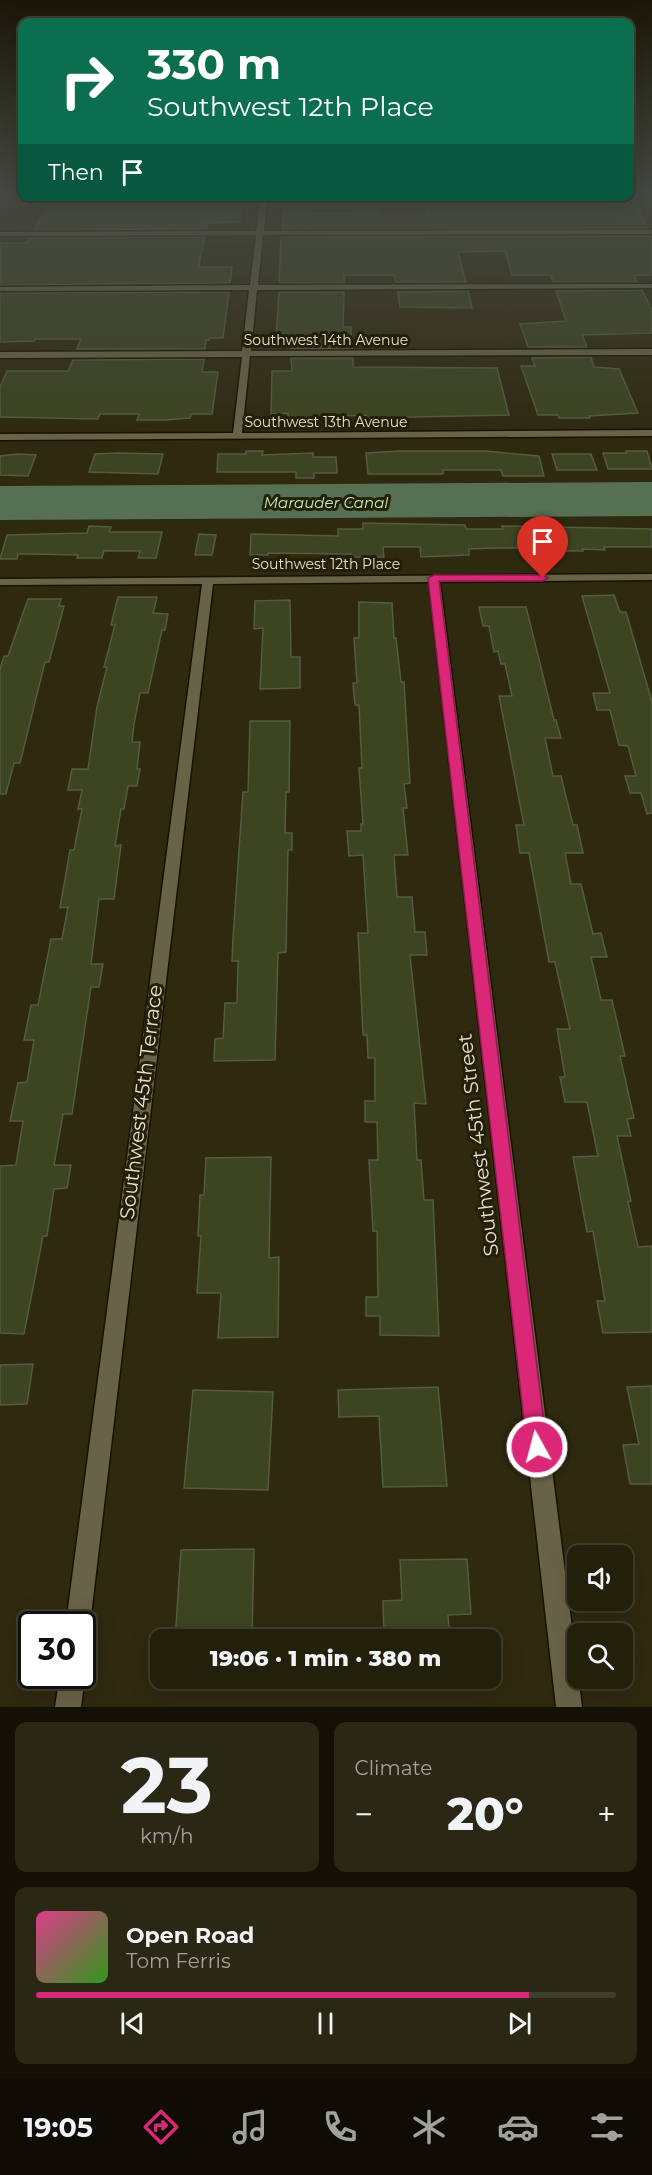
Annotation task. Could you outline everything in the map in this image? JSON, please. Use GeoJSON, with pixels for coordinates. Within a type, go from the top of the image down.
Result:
{"type":"FeatureCollection","features":[{"type":"Feature","properties":{"kind":"street"},"geometry":{"type":"LineString","coordinates":[[237,436],[256,275]]}},
{"type":"Feature","properties":{"kind":"street"},"geometry":{"type":"LineString","coordinates":[[0,289],[652,286]]}},
{"type":"Feature","properties":{"kind":"street","name":"Southwest 14th Avenue"},"geometry":{"type":"LineString","coordinates":[[0,355],[652,352]]}},
{"type":"Feature","properties":{"kind":"street","name":"Southwest 13th Avenue"},"geometry":{"type":"LineString","coordinates":[[0,437],[652,433]]}},
{"type":"Feature","properties":{"kind":"street","name":"Southwest 12th Place"},"geometry":{"type":"LineString","coordinates":[[0,582],[652,577]]}},
{"type":"Feature","properties":{"kind":"street","name":"Southwest 45th Street"},"geometry":{"type":"LineString","coordinates":[[434,578],[569,1707]]}},
{"type":"Feature","properties":{"kind":"street","name":"Southwest 45th Terrace"},"geometry":{"type":"LineString","coordinates":[[80,1611],[119,1278],[208,580]]}},
{"type":"Feature","properties":{"kind":"street"},"geometry":{"type":"LineString","coordinates":[[68,1707],[70,1689]]}},
{"type":"Feature","properties":{"kind":"water","name":"Marauder Canal"},"geometry":{"type":"Polygon","coordinates":[[[652,482],[652,516],[0,520],[0,486],[652,482]]]}},
{"type":"Feature","properties":{"kind":"building"},"geometry":{"type":"Polygon","coordinates":[[[0,275],[231,275],[230,283],[0,285],[0,275]]]}},
{"type":"Feature","properties":{"kind":"building"},"geometry":{"type":"Polygon","coordinates":[[[279,275],[464,275],[466,282],[396,282],[394,275],[344,275],[344,283],[279,283],[279,275]]]}},
{"type":"Feature","properties":{"kind":"building"},"geometry":{"type":"Polygon","coordinates":[[[512,275],[652,275],[634,275],[637,282],[553,282],[551,275],[512,275]]]}},
{"type":"Feature","properties":{"kind":"building"},"geometry":{"type":"Polygon","coordinates":[[[642,290],[652,310],[652,333],[582,335],[587,347],[528,347],[520,324],[566,321],[556,291],[642,290]]]}},
{"type":"Feature","properties":{"kind":"building"},"geometry":{"type":"Polygon","coordinates":[[[468,291],[472,308],[400,307],[398,292],[468,291]]]}},
{"type":"Feature","properties":{"kind":"building"},"geometry":{"type":"Polygon","coordinates":[[[229,292],[223,338],[206,340],[205,349],[77,349],[81,339],[0,342],[0,293],[229,292]]]}},
{"type":"Feature","properties":{"kind":"building"},"geometry":{"type":"Polygon","coordinates":[[[279,292],[344,292],[343,327],[351,327],[352,348],[291,349],[291,337],[276,337],[279,292]]]}},
{"type":"Feature","properties":{"kind":"building"},"geometry":{"type":"Polygon","coordinates":[[[591,357],[594,367],[619,369],[638,413],[589,416],[590,418],[538,415],[521,366],[535,366],[532,358],[591,357]]]}},
{"type":"Feature","properties":{"kind":"building"},"geometry":{"type":"Polygon","coordinates":[[[291,358],[353,358],[353,367],[497,368],[509,415],[366,418],[366,415],[288,419],[288,413],[271,414],[272,371],[292,371],[291,358]]]}},
{"type":"Feature","properties":{"kind":"building"},"geometry":{"type":"Polygon","coordinates":[[[204,359],[202,372],[218,372],[212,414],[191,414],[190,418],[165,420],[137,420],[139,414],[100,414],[98,419],[0,417],[0,387],[7,371],[68,371],[73,360],[204,359]]]}},
{"type":"Feature","properties":{"kind":"building"},"geometry":{"type":"Polygon","coordinates":[[[246,451],[263,451],[262,455],[313,453],[313,457],[336,457],[337,473],[314,473],[314,478],[296,478],[296,472],[217,472],[218,454],[246,454],[246,451]]]}},
{"type":"Feature","properties":{"kind":"building"},"geometry":{"type":"Polygon","coordinates":[[[485,451],[539,456],[544,476],[503,476],[501,470],[443,470],[443,474],[368,474],[366,453],[485,451]]]}},
{"type":"Feature","properties":{"kind":"building"},"geometry":{"type":"Polygon","coordinates":[[[626,451],[647,451],[652,469],[608,469],[603,453],[627,453],[626,451]]]}},
{"type":"Feature","properties":{"kind":"building"},"geometry":{"type":"Polygon","coordinates":[[[95,454],[163,454],[158,474],[89,472],[95,454]]]}},
{"type":"Feature","properties":{"kind":"building"},"geometry":{"type":"Polygon","coordinates":[[[552,454],[591,454],[597,470],[557,470],[552,454]]]}},
{"type":"Feature","properties":{"kind":"building"},"geometry":{"type":"Polygon","coordinates":[[[36,455],[28,476],[0,475],[0,456],[36,455]]]}},
{"type":"Feature","properties":{"kind":"building"},"geometry":{"type":"Polygon","coordinates":[[[363,523],[465,525],[466,529],[503,529],[502,526],[652,529],[652,547],[604,547],[605,550],[552,551],[553,554],[534,554],[533,548],[469,549],[469,555],[421,557],[420,547],[383,547],[384,557],[351,557],[351,554],[268,553],[268,555],[250,555],[251,534],[338,536],[338,529],[363,529],[363,523]]]}},
{"type":"Feature","properties":{"kind":"building"},"geometry":{"type":"Polygon","coordinates":[[[89,526],[111,527],[109,532],[162,532],[156,558],[138,558],[140,551],[104,551],[102,558],[77,558],[78,555],[18,554],[17,559],[0,559],[7,535],[87,533],[89,526]]]}},
{"type":"Feature","properties":{"kind":"building"},"geometry":{"type":"Polygon","coordinates":[[[199,534],[216,535],[212,555],[195,555],[199,534]]]}},
{"type":"Feature","properties":{"kind":"building"},"geometry":{"type":"Polygon","coordinates":[[[614,595],[620,612],[626,612],[652,702],[652,813],[647,814],[641,793],[630,793],[625,776],[636,776],[628,746],[619,745],[610,710],[597,710],[593,693],[610,693],[582,596],[614,595]]]}},
{"type":"Feature","properties":{"kind":"building"},"geometry":{"type":"Polygon","coordinates":[[[118,597],[157,597],[153,613],[168,614],[165,630],[162,630],[148,693],[140,693],[134,724],[132,742],[140,742],[137,769],[140,769],[137,786],[128,786],[124,809],[121,809],[115,846],[121,845],[114,899],[99,899],[91,964],[103,964],[99,987],[91,987],[72,1114],[63,1114],[54,1165],[71,1165],[67,1188],[54,1189],[47,1236],[43,1236],[24,1334],[0,1333],[0,1166],[16,1165],[23,1121],[10,1121],[18,1083],[27,1082],[34,1040],[24,1040],[31,1005],[38,1005],[51,939],[62,939],[68,907],[60,908],[70,850],[74,850],[82,809],[78,809],[82,790],[68,790],[72,769],[88,769],[97,707],[107,667],[104,667],[115,625],[111,625],[118,597]]]}},
{"type":"Feature","properties":{"kind":"building"},"geometry":{"type":"Polygon","coordinates":[[[28,599],[61,599],[59,606],[64,606],[49,662],[45,662],[20,763],[14,763],[6,794],[0,794],[0,669],[4,656],[8,656],[28,599]]]}},
{"type":"Feature","properties":{"kind":"building"},"geometry":{"type":"Polygon","coordinates":[[[290,600],[291,657],[300,657],[300,688],[260,689],[263,628],[254,629],[255,601],[290,600]]]}},
{"type":"Feature","properties":{"kind":"building"},"geometry":{"type":"Polygon","coordinates":[[[359,602],[392,603],[394,638],[396,638],[401,682],[404,682],[410,783],[404,784],[407,808],[403,808],[408,855],[394,855],[397,897],[412,897],[415,932],[425,932],[427,955],[410,955],[426,1104],[414,1103],[417,1160],[421,1160],[424,1200],[433,1200],[439,1336],[380,1335],[380,1316],[366,1316],[366,1297],[378,1297],[377,1231],[373,1231],[369,1160],[378,1160],[377,1122],[365,1122],[365,1101],[375,1101],[375,1058],[368,1058],[367,1035],[363,1035],[358,933],[368,933],[363,855],[349,856],[347,831],[361,831],[361,824],[363,824],[359,768],[362,768],[359,705],[355,705],[353,683],[357,683],[354,638],[359,638],[359,602]]]}},
{"type":"Feature","properties":{"kind":"building"},"geometry":{"type":"Polygon","coordinates":[[[479,607],[526,607],[554,720],[556,720],[561,738],[545,738],[553,776],[561,776],[573,825],[577,825],[583,853],[565,853],[571,884],[581,884],[593,934],[601,933],[607,957],[591,957],[601,1000],[612,1000],[625,1056],[620,1056],[634,1118],[627,1119],[631,1136],[617,1136],[638,1247],[652,1246],[652,1332],[603,1333],[597,1301],[605,1301],[593,1231],[587,1232],[573,1157],[598,1156],[587,1102],[565,1102],[560,1077],[565,1077],[557,1029],[570,1029],[555,962],[549,962],[529,853],[520,853],[516,825],[524,825],[499,696],[512,696],[505,664],[501,664],[498,651],[494,652],[489,626],[483,626],[479,607]]]}},
{"type":"Feature","properties":{"kind":"building"},"geometry":{"type":"Polygon","coordinates":[[[250,721],[290,721],[289,792],[286,792],[285,833],[292,833],[292,850],[288,850],[286,952],[278,953],[275,1060],[214,1061],[215,1039],[223,1038],[225,1003],[237,1003],[238,961],[232,961],[233,938],[243,792],[248,792],[250,721]]]}},
{"type":"Feature","properties":{"kind":"building"},"geometry":{"type":"Polygon","coordinates":[[[271,1157],[269,1258],[279,1257],[278,1337],[218,1338],[221,1293],[197,1293],[201,1236],[198,1236],[200,1195],[204,1195],[206,1158],[271,1157]]]}},
{"type":"Feature","properties":{"kind":"building"},"geometry":{"type":"Polygon","coordinates":[[[33,1364],[27,1404],[0,1405],[0,1365],[33,1364]]]}},
{"type":"Feature","properties":{"kind":"building"},"geometry":{"type":"Polygon","coordinates":[[[652,1386],[652,1484],[630,1484],[623,1445],[639,1444],[627,1387],[652,1386]]]}},
{"type":"Feature","properties":{"kind":"building"},"geometry":{"type":"Polygon","coordinates":[[[438,1387],[447,1486],[383,1487],[379,1416],[339,1417],[338,1390],[438,1387]]]}},
{"type":"Feature","properties":{"kind":"building"},"geometry":{"type":"Polygon","coordinates":[[[193,1390],[273,1392],[268,1490],[184,1488],[193,1390]]]}},
{"type":"Feature","properties":{"kind":"building"},"geometry":{"type":"Polygon","coordinates":[[[254,1549],[252,1629],[176,1629],[181,1550],[254,1549]]]}},
{"type":"Feature","properties":{"kind":"building"},"geometry":{"type":"Polygon","coordinates":[[[467,1559],[471,1614],[448,1615],[449,1629],[384,1629],[383,1601],[402,1600],[400,1560],[467,1559]]]}},
{"type":"Feature","properties":{"kind":"route"},"geometry":{"type":"LineString","coordinates":[[537,1447],[434,578],[543,578]]}}]}
